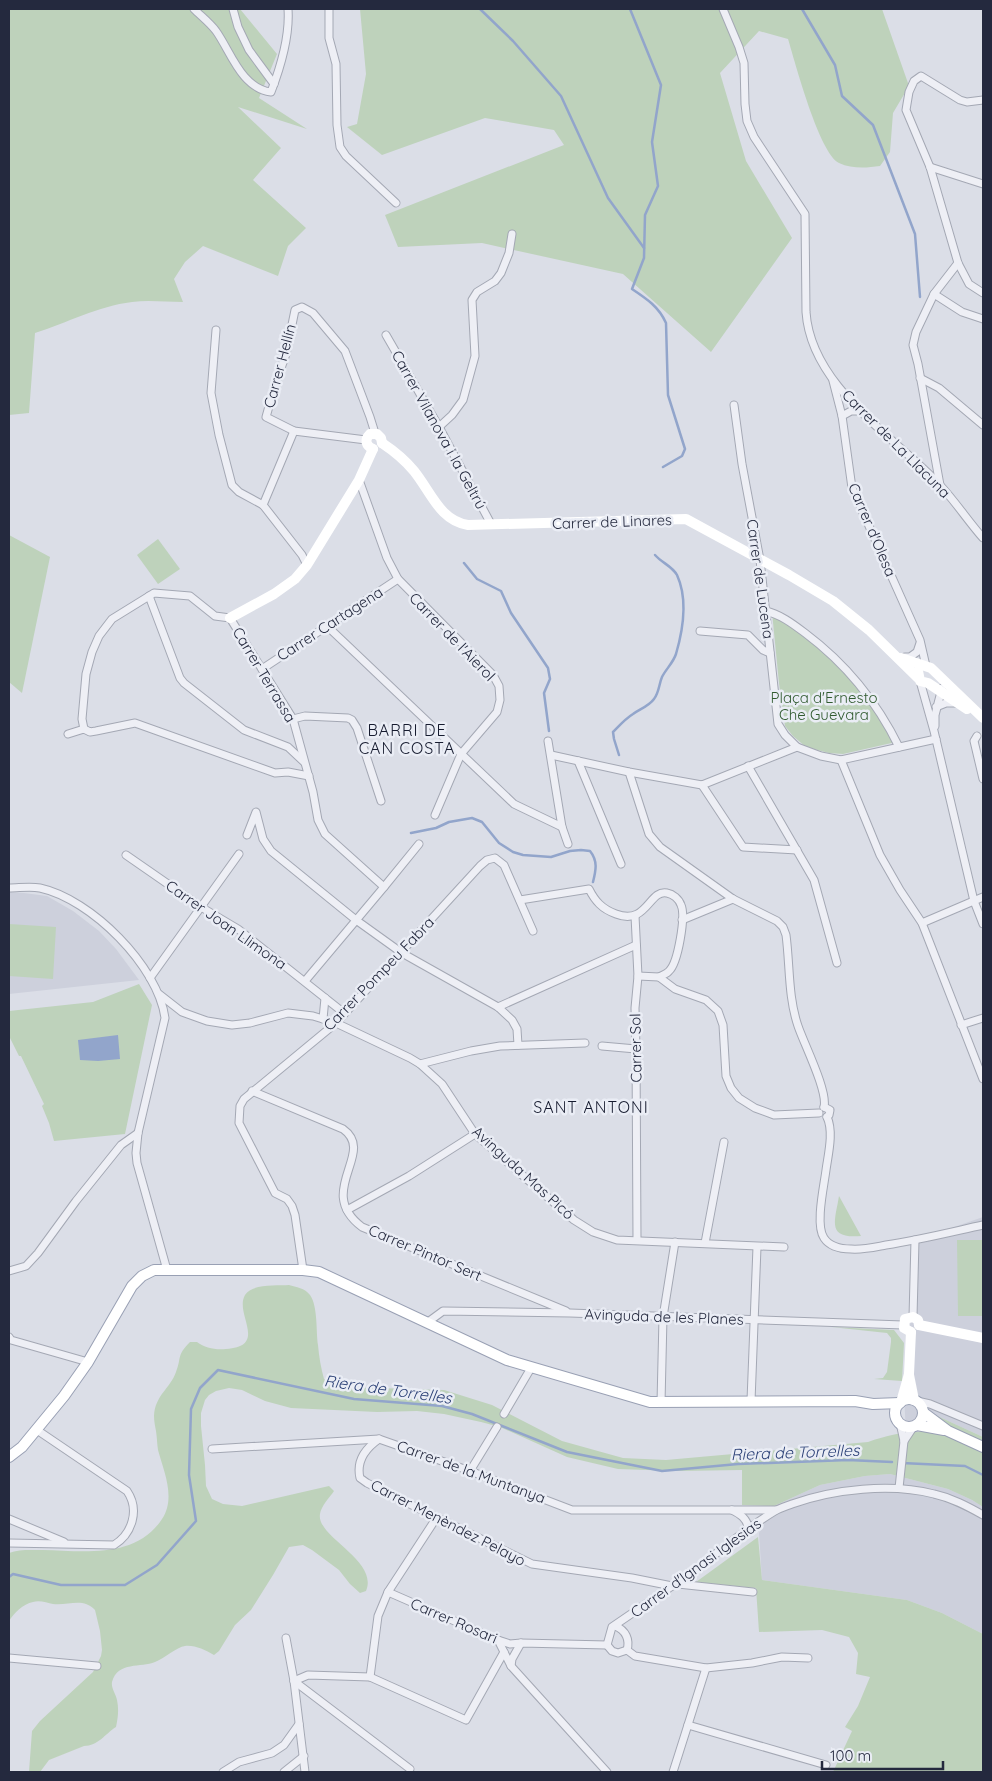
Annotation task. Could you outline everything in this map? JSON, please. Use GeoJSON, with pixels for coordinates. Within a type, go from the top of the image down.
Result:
{"type":"FeatureCollection","features":[{"type":"Feature","properties":{"kind":"street"},"geometry":{"type":"LineString","coordinates":[[194,9],[217,33],[233,62],[251,83],[263,91],[271,92],[281,68],[287,36],[288,9]]}},
{"type":"Feature","properties":{"kind":"street"},"geometry":{"type":"LineString","coordinates":[[233,9],[238,26],[249,50],[274,84]]}},
{"type":"Feature","properties":{"kind":"street"},"geometry":{"type":"LineString","coordinates":[[329,9],[330,38],[336,64],[337,125],[340,147],[346,156],[396,203]]}},
{"type":"Feature","properties":{"kind":"street","name":"Carrer de La Llacuna"},"geometry":{"type":"LineString","coordinates":[[723,9],[744,63],[747,121],[754,136],[805,214],[808,327],[812,342],[833,380],[861,411],[940,485],[983,538]]}},
{"type":"Feature","properties":{"kind":"street"},"geometry":{"type":"LineString","coordinates":[[983,100],[967,102],[960,100],[921,76],[914,81],[909,92],[906,110],[930,167],[958,264],[969,284],[983,293]]}},
{"type":"Feature","properties":{"kind":"street"},"geometry":{"type":"LineString","coordinates":[[930,167],[983,184]]}},
{"type":"Feature","properties":{"kind":"street"},"geometry":{"type":"LineString","coordinates":[[438,427],[452,415],[463,400],[475,356],[472,300],[477,292],[495,281],[501,273],[509,254],[512,234]]}},
{"type":"Feature","properties":{"kind":"street"},"geometry":{"type":"LineString","coordinates":[[940,485],[912,345],[934,294],[958,264]]}},
{"type":"Feature","properties":{"kind":"street"},"geometry":{"type":"LineString","coordinates":[[934,294],[962,312],[983,319]]}},
{"type":"Feature","properties":{"kind":"street","name":"Carrer Hellín"},"geometry":{"type":"LineString","coordinates":[[302,307],[313,312],[345,351],[370,416],[370,436],[294,431],[266,417],[286,354],[295,310],[302,307]]}},
{"type":"Feature","properties":{"kind":"street"},"geometry":{"type":"LineString","coordinates":[[216,330],[211,392],[219,435],[232,485],[240,492],[263,505],[302,555],[307,565]]}},
{"type":"Feature","properties":{"kind":"street","name":"Carrer Vilanova i la Geltrú"},"geometry":{"type":"LineString","coordinates":[[386,335],[491,524]]}},
{"type":"Feature","properties":{"kind":"street"},"geometry":{"type":"LineString","coordinates":[[920,378],[939,388],[983,425]]}},
{"type":"Feature","properties":{"kind":"street","name":"Carrer d'Olesa"},"geometry":{"type":"LineString","coordinates":[[833,380],[842,416],[852,488],[920,640],[928,668]]}},
{"type":"Feature","properties":{"kind":"street","name":"Carrer de Lucena"},"geometry":{"type":"LineString","coordinates":[[734,405],[742,464],[760,560],[778,724],[785,735],[797,747]]}},
{"type":"Feature","properties":{"kind":"street"},"geometry":{"type":"LineString","coordinates":[[842,416],[851,411],[861,411]]}},
{"type":"Feature","properties":{"kind":"street"},"geometry":{"type":"LineString","coordinates":[[263,505],[294,431]]}},
{"type":"Feature","properties":{"kind":"street","name":"Carrer de Linares"},"geometry":{"type":"LineString","coordinates":[[370,436],[368,445],[394,451],[415,472],[446,517],[460,524],[686,520],[790,575],[833,601],[869,630],[922,681],[983,718]]}},
{"type":"Feature","properties":{"kind":"street"},"geometry":{"type":"LineString","coordinates":[[84,729],[82,719],[86,674],[99,636],[112,619],[154,593],[190,596],[216,616],[230,618],[289,584],[307,565],[359,480],[377,446]]}},
{"type":"Feature","properties":{"kind":"street","name":"Carrer de l'Aierol"},"geometry":{"type":"LineString","coordinates":[[359,480],[387,558],[398,579],[493,676],[499,686],[500,700],[497,712],[461,754],[435,815]]}},
{"type":"Feature","properties":{"kind":"street","name":"Carrer Cartagena"},"geometry":{"type":"LineString","coordinates":[[262,669],[398,579]]}},
{"type":"Feature","properties":{"kind":"street"},"geometry":{"type":"LineString","coordinates":[[149,596],[180,678],[244,730],[288,747],[305,762],[288,772]]}},
{"type":"Feature","properties":{"kind":"street"},"geometry":{"type":"LineString","coordinates":[[765,611],[772,612],[795,625],[855,678],[899,747]]}},
{"type":"Feature","properties":{"kind":"street","name":"Carrer Terrassa"},"geometry":{"type":"LineString","coordinates":[[230,618],[293,719],[309,776],[318,820],[325,834],[384,887]]}},
{"type":"Feature","properties":{"kind":"street"},"geometry":{"type":"LineString","coordinates":[[327,626],[514,804],[562,827]]}},
{"type":"Feature","properties":{"kind":"street"},"geometry":{"type":"LineString","coordinates":[[700,631],[748,635],[763,650],[770,653]]}},
{"type":"Feature","properties":{"kind":"street"},"geometry":{"type":"LineString","coordinates":[[898,657],[914,656],[919,650],[920,640]]}},
{"type":"Feature","properties":{"kind":"street","name":"Carrer de Linares"},"geometry":{"type":"LineString","coordinates":[[898,657],[928,668],[983,718]]}},
{"type":"Feature","properties":{"kind":"street"},"geometry":{"type":"LineString","coordinates":[[922,681],[934,679],[928,668],[920,670],[922,681],[974,901],[983,924]]}},
{"type":"Feature","properties":{"kind":"street"},"geometry":{"type":"LineString","coordinates":[[934,731],[936,707],[944,682]]}},
{"type":"Feature","properties":{"kind":"street"},"geometry":{"type":"LineString","coordinates":[[936,707],[946,703],[958,703]]}},
{"type":"Feature","properties":{"kind":"street"},"geometry":{"type":"LineString","coordinates":[[293,719],[305,716],[348,718],[352,720],[357,728],[382,801]]}},
{"type":"Feature","properties":{"kind":"street"},"geometry":{"type":"LineString","coordinates":[[68,734],[84,729],[90,732],[135,723],[275,773],[288,772],[309,776]]}},
{"type":"Feature","properties":{"kind":"street"},"geometry":{"type":"LineString","coordinates":[[977,736],[974,741],[983,778]]}},
{"type":"Feature","properties":{"kind":"street"},"geometry":{"type":"LineString","coordinates":[[551,755],[578,762],[702,785],[797,747],[821,756],[841,760],[936,739]]}},
{"type":"Feature","properties":{"kind":"street"},"geometry":{"type":"LineString","coordinates":[[548,741],[562,827],[568,844]]}},
{"type":"Feature","properties":{"kind":"street"},"geometry":{"type":"LineString","coordinates":[[288,747],[300,744]]}},
{"type":"Feature","properties":{"kind":"street"},"geometry":{"type":"LineString","coordinates":[[841,760],[880,855],[922,923],[983,1079]]}},
{"type":"Feature","properties":{"kind":"street"},"geometry":{"type":"LineString","coordinates":[[578,762],[621,864]]}},
{"type":"Feature","properties":{"kind":"street"},"geometry":{"type":"LineString","coordinates":[[748,766],[814,880],[836,963]]}},
{"type":"Feature","properties":{"kind":"street"},"geometry":{"type":"LineString","coordinates":[[629,772],[649,834],[660,847],[733,899],[777,921],[783,927],[786,935],[792,1002],[798,1026],[825,1100],[821,1110],[822,1117],[827,1117],[829,1125],[829,1146],[821,1215],[821,1231],[825,1240],[835,1247],[851,1249],[915,1240],[983,1225]]}},
{"type":"Feature","properties":{"kind":"street"},"geometry":{"type":"LineString","coordinates":[[702,785],[743,847],[797,850]]}},
{"type":"Feature","properties":{"kind":"street"},"geometry":{"type":"LineString","coordinates":[[247,835],[256,812],[263,839],[271,851],[356,920],[402,953],[498,1008],[512,1020],[517,1029],[518,1045]]}},
{"type":"Feature","properties":{"kind":"street"},"geometry":{"type":"LineString","coordinates":[[305,981],[418,844]]}},
{"type":"Feature","properties":{"kind":"street"},"geometry":{"type":"LineString","coordinates":[[150,978],[239,854]]}},
{"type":"Feature","properties":{"kind":"street","name":"Carrer Joan Llimona"},"geometry":{"type":"LineString","coordinates":[[126,855],[238,930],[344,1012]]}},
{"type":"Feature","properties":{"kind":"street","name":"Carrer Pompeu Fabra"},"geometry":{"type":"LineString","coordinates":[[303,1270],[292,1206],[287,1199],[275,1193],[239,1123],[240,1106],[252,1091],[336,1023],[344,1012],[402,953],[487,860],[495,858],[504,865],[520,900]]}},
{"type":"Feature","properties":{"kind":"street","name":"Avinguda Mas Picó"},"geometry":{"type":"LineString","coordinates":[[9,888],[38,888],[51,892],[72,902],[101,920],[129,948],[150,978],[164,1004],[165,1018]]}},
{"type":"Feature","properties":{"kind":"street"},"geometry":{"type":"LineString","coordinates":[[533,931],[520,900],[589,889],[595,901],[607,911],[622,917],[635,916],[647,908],[654,898],[667,892],[675,896],[681,905],[682,920],[676,957],[670,971],[659,977],[638,976]]}},
{"type":"Feature","properties":{"kind":"street"},"geometry":{"type":"LineString","coordinates":[[922,923],[983,897]]}},
{"type":"Feature","properties":{"kind":"street"},"geometry":{"type":"LineString","coordinates":[[682,920],[733,899]]}},
{"type":"Feature","properties":{"kind":"street","name":"Carrer Sol"},"geometry":{"type":"LineString","coordinates":[[635,916],[638,976],[635,1008],[637,1240]]}},
{"type":"Feature","properties":{"kind":"street"},"geometry":{"type":"LineString","coordinates":[[498,1008],[636,946]]}},
{"type":"Feature","properties":{"kind":"street"},"geometry":{"type":"LineString","coordinates":[[659,977],[675,988],[706,1000],[718,1011],[723,1025],[726,1076],[731,1088],[739,1098],[755,1108],[774,1114],[821,1110]]}},
{"type":"Feature","properties":{"kind":"street","name":"Avinguda Mas Picó"},"geometry":{"type":"LineString","coordinates":[[159,994],[182,1012],[207,1021],[232,1025],[250,1023],[288,1013],[323,1018],[410,1058],[420,1064],[442,1084],[475,1134],[574,1220],[593,1232],[617,1240],[784,1247]]}},
{"type":"Feature","properties":{"kind":"street"},"geometry":{"type":"LineString","coordinates":[[323,1018],[325,998]]}},
{"type":"Feature","properties":{"kind":"street"},"geometry":{"type":"LineString","coordinates":[[168,1270],[154,1229],[136,1153],[138,1133],[165,1018],[175,1012],[182,1012]]}},
{"type":"Feature","properties":{"kind":"street"},"geometry":{"type":"LineString","coordinates":[[961,1025],[983,1018]]}},
{"type":"Feature","properties":{"kind":"street"},"geometry":{"type":"LineString","coordinates":[[420,1064],[471,1051],[518,1045],[585,1043]]}},
{"type":"Feature","properties":{"kind":"street"},"geometry":{"type":"LineString","coordinates":[[602,1046],[636,1049]]}},
{"type":"Feature","properties":{"kind":"street"},"geometry":{"type":"LineString","coordinates":[[252,1091],[343,1129],[350,1134],[354,1151],[342,1200],[347,1210],[409,1176],[475,1134]]}},
{"type":"Feature","properties":{"kind":"street"},"geometry":{"type":"LineString","coordinates":[[9,1271],[26,1266],[121,1145],[138,1133]]}},
{"type":"Feature","properties":{"kind":"street"},"geometry":{"type":"LineString","coordinates":[[705,1243],[724,1142]]}},
{"type":"Feature","properties":{"kind":"street"},"geometry":{"type":"LineString","coordinates":[[121,1145],[136,1153]]}},
{"type":"Feature","properties":{"kind":"street","name":"Carrer Pintor Sert"},"geometry":{"type":"LineString","coordinates":[[347,1210],[353,1220],[374,1233],[570,1313]]}},
{"type":"Feature","properties":{"kind":"street"},"geometry":{"type":"LineString","coordinates":[[904,1441],[922,1420],[924,1413],[923,1408],[916,1400],[909,1374],[907,1329],[916,1331],[915,1240]]}},
{"type":"Feature","properties":{"kind":"street"},"geometry":{"type":"LineString","coordinates":[[661,1402],[662,1317],[675,1242]]}},
{"type":"Feature","properties":{"kind":"street"},"geometry":{"type":"LineString","coordinates":[[751,1401],[757,1247]]}},
{"type":"Feature","properties":{"kind":"street"},"geometry":{"type":"LineString","coordinates":[[9,1457],[22,1447],[64,1396],[88,1362],[132,1286],[147,1272],[154,1270],[303,1270],[326,1274],[507,1360],[650,1402],[856,1401],[873,1404],[901,1402],[906,1399],[930,1404],[983,1426]]}},
{"type":"Feature","properties":{"kind":"street","name":"Avinguda de les Planes"},"geometry":{"type":"LineString","coordinates":[[428,1322],[443,1311],[570,1313],[907,1329]]}},
{"type":"Feature","properties":{"kind":"street"},"geometry":{"type":"LineString","coordinates":[[916,1321],[983,1338]]}},
{"type":"Feature","properties":{"kind":"street"},"geometry":{"type":"LineString","coordinates":[[9,1340],[88,1362]]}},
{"type":"Feature","properties":{"kind":"street"},"geometry":{"type":"LineString","coordinates":[[504,1414],[531,1368]]}},
{"type":"Feature","properties":{"kind":"street"},"geometry":{"type":"LineString","coordinates":[[899,1488],[904,1441],[896,1409],[901,1402],[909,1374]]}},
{"type":"Feature","properties":{"kind":"street"},"geometry":{"type":"LineString","coordinates":[[873,1404],[906,1427],[916,1426],[948,1431]]}},
{"type":"Feature","properties":{"kind":"street"},"geometry":{"type":"LineString","coordinates":[[924,1413],[948,1431],[983,1447]]}},
{"type":"Feature","properties":{"kind":"street"},"geometry":{"type":"LineString","coordinates":[[470,1471],[497,1427]]}},
{"type":"Feature","properties":{"kind":"street"},"geometry":{"type":"LineString","coordinates":[[9,1543],[114,1545],[122,1540],[133,1518],[135,1508],[127,1491],[37,1430]]}},
{"type":"Feature","properties":{"kind":"street","name":"Carrer de la Muntanya"},"geometry":{"type":"LineString","coordinates":[[212,1449],[379,1439],[572,1510],[776,1510]]}},
{"type":"Feature","properties":{"kind":"street","name":"Carrer Menèndez Pelayo"},"geometry":{"type":"LineString","coordinates":[[379,1439],[367,1447],[358,1469],[360,1478],[532,1564],[675,1585],[754,1592]]}},
{"type":"Feature","properties":{"kind":"street"},"geometry":{"type":"LineString","coordinates":[[776,1510],[815,1496],[856,1490],[899,1488],[958,1501],[983,1515]]}},
{"type":"Feature","properties":{"kind":"street"},"geometry":{"type":"LineString","coordinates":[[730,1509],[742,1515],[748,1525],[748,1529]]}},
{"type":"Feature","properties":{"kind":"street","name":"Carrer d'Ignasi Iglesias"},"geometry":{"type":"LineString","coordinates":[[615,1626],[675,1585],[776,1510]]}},
{"type":"Feature","properties":{"kind":"street"},"geometry":{"type":"LineString","coordinates":[[370,1677],[378,1616],[388,1592],[437,1517]]}},
{"type":"Feature","properties":{"kind":"street"},"geometry":{"type":"LineString","coordinates":[[9,1520],[68,1544]]}},
{"type":"Feature","properties":{"kind":"street","name":"Carrer Rosari"},"geometry":{"type":"LineString","coordinates":[[388,1592],[510,1644],[607,1645]]}},
{"type":"Feature","properties":{"kind":"street"},"geometry":{"type":"LineString","coordinates":[[627,1650],[629,1643],[625,1634],[621,1628],[612,1627],[607,1645],[612,1651],[627,1650],[635,1656],[706,1668],[752,1663],[782,1656],[808,1658]]}},
{"type":"Feature","properties":{"kind":"street"},"geometry":{"type":"LineString","coordinates":[[286,1638],[294,1681],[306,1772]]}},
{"type":"Feature","properties":{"kind":"street"},"geometry":{"type":"LineString","coordinates":[[498,1640],[511,1666],[608,1772]]}},
{"type":"Feature","properties":{"kind":"street"},"geometry":{"type":"LineString","coordinates":[[511,1666],[512,1659],[521,1643]]}},
{"type":"Feature","properties":{"kind":"street"},"geometry":{"type":"LineString","coordinates":[[294,1681],[308,1675],[370,1677],[466,1720],[504,1652]]}},
{"type":"Feature","properties":{"kind":"street"},"geometry":{"type":"LineString","coordinates":[[9,1658],[97,1666]]}},
{"type":"Feature","properties":{"kind":"street"},"geometry":{"type":"LineString","coordinates":[[673,1772],[706,1668]]}},
{"type":"Feature","properties":{"kind":"street"},"geometry":{"type":"LineString","coordinates":[[294,1681],[410,1769]]}},
{"type":"Feature","properties":{"kind":"street"},"geometry":{"type":"LineString","coordinates":[[223,1772],[239,1762],[272,1753],[284,1745],[299,1724]]}},
{"type":"Feature","properties":{"kind":"street"},"geometry":{"type":"LineString","coordinates":[[688,1725],[826,1765]]}},
{"type":"Feature","properties":{"kind":"street"},"geometry":{"type":"LineString","coordinates":[[284,1772],[304,1756]]}},
{"type":"Feature","properties":{"kind":"shaded area"},"geometry":{"type":"Polygon","coordinates":[[[9,892],[47,896],[73,911],[99,931],[116,949],[139,980],[9,994],[9,892]]]}},
{"type":"Feature","properties":{"kind":"shaded area"},"geometry":{"type":"Polygon","coordinates":[[[983,1217],[983,1437],[931,1413],[928,1423],[919,1432],[906,1432],[904,1395],[910,1325],[914,1307],[911,1242],[983,1217]]]}},
{"type":"Feature","properties":{"kind":"shaded area"},"geometry":{"type":"Polygon","coordinates":[[[890,1474],[948,1489],[983,1507],[983,1634],[942,1613],[907,1600],[762,1580],[759,1533],[774,1506],[820,1485],[865,1476],[890,1474]]]}},
{"type":"Feature","properties":{"kind":"green space"},"geometry":{"type":"Polygon","coordinates":[[[9,9],[240,9],[277,54],[259,98],[307,129],[238,107],[281,148],[253,180],[306,228],[288,246],[278,276],[203,246],[185,262],[174,279],[183,302],[144,301],[119,304],[35,333],[29,413],[9,415],[9,9]]]}},
{"type":"Feature","properties":{"kind":"green space"},"geometry":{"type":"Polygon","coordinates":[[[360,9],[882,9],[909,86],[893,113],[890,152],[880,166],[859,168],[839,163],[831,156],[809,106],[788,39],[759,31],[720,73],[746,161],[792,238],[711,352],[623,274],[482,243],[398,247],[385,215],[564,145],[554,130],[485,118],[382,155],[347,127],[357,124],[366,74],[360,9]]]}},
{"type":"Feature","properties":{"kind":"green space"},"geometry":{"type":"Polygon","coordinates":[[[9,535],[50,557],[22,693],[9,682],[9,535]]]}},
{"type":"Feature","properties":{"kind":"green space"},"geometry":{"type":"Polygon","coordinates":[[[158,539],[180,569],[158,584],[137,555],[158,539]]]}},
{"type":"Feature","properties":{"kind":"green space","name":"Plaça d'Ernesto Che Guevara"},"geometry":{"type":"Polygon","coordinates":[[[772,612],[846,669],[896,742],[843,754],[829,753],[806,747],[793,736],[785,726],[772,612]]]}},
{"type":"Feature","properties":{"kind":"green space"},"geometry":{"type":"Polygon","coordinates":[[[9,924],[56,927],[53,979],[9,976],[9,924]]]}},
{"type":"Feature","properties":{"kind":"green space"},"geometry":{"type":"Polygon","coordinates":[[[139,984],[152,1005],[125,1134],[54,1141],[42,1106],[44,1104],[21,1056],[19,1056],[9,1036],[9,1011],[93,1002],[139,984]]]}},
{"type":"Feature","properties":{"kind":"green space"},"geometry":{"type":"Polygon","coordinates":[[[839,1196],[861,1236],[842,1235],[835,1226],[839,1196]]]}},
{"type":"Feature","properties":{"kind":"green space"},"geometry":{"type":"Polygon","coordinates":[[[957,1240],[983,1240],[983,1316],[958,1316],[957,1240]]]}},
{"type":"Feature","properties":{"kind":"green space"},"geometry":{"type":"Polygon","coordinates":[[[289,1285],[306,1291],[313,1300],[316,1312],[317,1340],[321,1367],[324,1379],[330,1383],[343,1387],[444,1390],[492,1405],[562,1441],[623,1458],[666,1460],[868,1442],[893,1435],[919,1432],[928,1423],[931,1413],[983,1437],[983,1507],[948,1489],[890,1474],[865,1476],[820,1485],[774,1506],[742,1505],[742,1470],[677,1471],[618,1469],[567,1457],[500,1427],[444,1414],[417,1411],[377,1412],[291,1408],[265,1401],[242,1390],[229,1388],[216,1391],[205,1400],[201,1413],[206,1486],[212,1499],[223,1504],[242,1506],[329,1486],[334,1491],[321,1511],[321,1523],[364,1569],[368,1580],[366,1591],[360,1593],[339,1570],[312,1550],[303,1545],[289,1547],[251,1610],[235,1625],[219,1651],[214,1655],[196,1647],[185,1646],[178,1648],[155,1662],[130,1666],[119,1671],[112,1682],[118,1707],[116,1727],[93,1744],[49,1760],[40,1772],[29,1772],[32,1731],[40,1721],[93,1672],[102,1650],[95,1610],[85,1604],[33,1602],[19,1609],[9,1621],[9,1553],[25,1550],[108,1550],[124,1547],[138,1541],[151,1532],[162,1519],[168,1502],[168,1485],[158,1450],[154,1420],[155,1409],[160,1397],[173,1378],[183,1350],[190,1342],[197,1342],[207,1347],[218,1349],[239,1347],[246,1342],[248,1336],[243,1311],[245,1295],[259,1287],[289,1285]]]}},
{"type":"Feature","properties":{"kind":"green space"},"geometry":{"type":"Polygon","coordinates":[[[831,1327],[894,1330],[904,1343],[902,1381],[874,1379],[883,1378],[887,1372],[891,1338],[887,1333],[831,1327]]]}},
{"type":"Feature","properties":{"kind":"green space"},"geometry":{"type":"Polygon","coordinates":[[[758,1537],[762,1580],[907,1600],[942,1613],[983,1634],[983,1772],[833,1772],[852,1731],[845,1727],[858,1706],[870,1677],[856,1674],[858,1653],[849,1637],[822,1630],[759,1632],[756,1588],[696,1582],[758,1537]]]}},
{"type":"Feature","properties":{"kind":"water"},"geometry":{"type":"Polygon","coordinates":[[[118,1035],[120,1059],[80,1060],[78,1040],[118,1035]]]}},
{"type":"Feature","properties":{"kind":"waterway"},"geometry":{"type":"LineString","coordinates":[[480,9],[513,41],[561,96],[608,198],[644,248]]}},
{"type":"Feature","properties":{"kind":"waterway"},"geometry":{"type":"LineString","coordinates":[[630,9],[661,85],[652,142],[658,186],[645,215],[644,258],[632,289],[648,300],[666,323],[668,395],[685,449],[682,456],[663,467]]}},
{"type":"Feature","properties":{"kind":"waterway"},"geometry":{"type":"LineString","coordinates":[[802,9],[835,65],[842,96],[873,125],[915,234],[920,297]]}},
{"type":"Feature","properties":{"kind":"waterway"},"geometry":{"type":"LineString","coordinates":[[619,755],[613,732],[627,718],[647,706],[654,699],[662,677],[675,657],[681,635],[683,604],[680,584],[675,572],[655,555]]}},
{"type":"Feature","properties":{"kind":"waterway"},"geometry":{"type":"LineString","coordinates":[[464,563],[477,579],[501,591],[511,613],[548,668],[550,679],[544,693],[549,731]]}},
{"type":"Feature","properties":{"kind":"waterway"},"geometry":{"type":"LineString","coordinates":[[411,833],[436,828],[449,822],[472,818],[482,822],[499,843],[513,852],[523,855],[551,857],[570,851],[590,851],[596,866],[593,882]]}},
{"type":"Feature","properties":{"kind":"waterway","name":"Riera de Torrelles"},"geometry":{"type":"LineString","coordinates":[[9,1577],[13,1574],[61,1585],[125,1585],[157,1565],[196,1521],[189,1475],[191,1409],[200,1388],[218,1370],[354,1399],[442,1406],[472,1414],[567,1452],[662,1471],[738,1464],[848,1460],[892,1462]]}},
{"type":"Feature","properties":{"kind":"waterway","name":"Riera de Torrelles"},"geometry":{"type":"LineString","coordinates":[[902,1463],[965,1466],[983,1475]]}},
{"type":"Feature","properties":{"kind":"district","name":"BARRI DE CAN COSTA"},"geometry":{"type":"Point","coordinates":[407,739]}},
{"type":"Feature","properties":{"kind":"district","name":"SANT ANTONI"},"geometry":{"type":"Point","coordinates":[591,1107]}}]}
